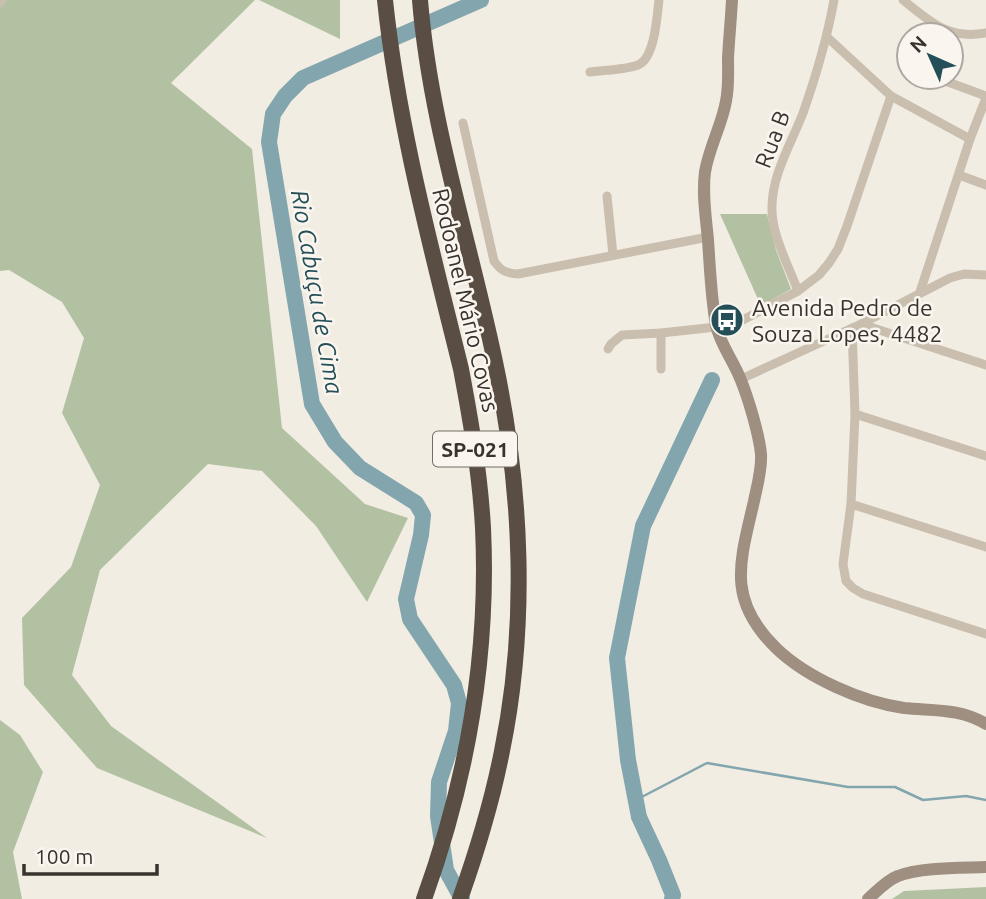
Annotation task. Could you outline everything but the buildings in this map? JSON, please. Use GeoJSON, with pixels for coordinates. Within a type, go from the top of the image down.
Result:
{"type":"FeatureCollection","features":[{"type":"Feature","properties":{"kind":"highway","name":"Rodoanel Mário Covas"},"geometry":{"type":"LineString","coordinates":[[385,0],[399,108],[471,420],[483,525],[483,620],[471,726],[452,814],[424,899]]}},
{"type":"Feature","properties":{"kind":"highway","name":"Rodoanel Mário Covas"},"geometry":{"type":"LineString","coordinates":[[420,0],[427,59],[442,140],[503,403],[516,507],[517,633],[512,689],[492,796],[460,899]]}},
{"type":"Feature","properties":{"kind":"main road"},"geometry":{"type":"LineString","coordinates":[[732,0],[727,98],[705,171],[704,195],[717,330],[741,379],[761,457],[760,475],[741,565],[740,584],[744,602],[751,618],[777,649],[799,666],[840,688],[880,704],[961,713],[986,724]]}},
{"type":"Feature","properties":{"kind":"main road"},"geometry":{"type":"LineString","coordinates":[[868,899],[898,876],[920,871],[986,867]]}},
{"type":"Feature","properties":{"kind":"street"},"geometry":{"type":"LineString","coordinates":[[590,72],[633,66],[648,57],[659,0]]}},
{"type":"Feature","properties":{"kind":"street","name":"Rua B"},"geometry":{"type":"LineString","coordinates":[[797,291],[773,225],[771,208],[776,178],[803,113],[827,37],[834,0]]}},
{"type":"Feature","properties":{"kind":"street"},"geometry":{"type":"LineString","coordinates":[[903,0],[926,19],[956,34],[973,36],[986,33]]}},
{"type":"Feature","properties":{"kind":"street"},"geometry":{"type":"LineString","coordinates":[[827,37],[891,96],[970,139]]}},
{"type":"Feature","properties":{"kind":"street"},"geometry":{"type":"LineString","coordinates":[[920,292],[986,97],[965,89]]}},
{"type":"Feature","properties":{"kind":"street"},"geometry":{"type":"LineString","coordinates":[[608,349],[622,335],[717,330],[797,291],[819,275],[838,249],[891,96]]}},
{"type":"Feature","properties":{"kind":"street"},"geometry":{"type":"LineString","coordinates":[[463,123],[494,261],[499,269],[518,274],[708,237]]}},
{"type":"Feature","properties":{"kind":"street"},"geometry":{"type":"LineString","coordinates":[[959,175],[986,185]]}},
{"type":"Feature","properties":{"kind":"street"},"geometry":{"type":"LineString","coordinates":[[607,196],[613,255]]}},
{"type":"Feature","properties":{"kind":"street"},"geometry":{"type":"LineString","coordinates":[[741,379],[857,326],[950,278],[964,274],[986,275]]}},
{"type":"Feature","properties":{"kind":"street"},"geometry":{"type":"LineString","coordinates":[[857,326],[986,365]]}},
{"type":"Feature","properties":{"kind":"street"},"geometry":{"type":"LineString","coordinates":[[857,326],[850,504],[843,564],[846,581],[863,594],[986,634]]}},
{"type":"Feature","properties":{"kind":"street"},"geometry":{"type":"LineString","coordinates":[[661,333],[661,369]]}},
{"type":"Feature","properties":{"kind":"street"},"geometry":{"type":"LineString","coordinates":[[855,414],[986,456]]}},
{"type":"Feature","properties":{"kind":"street"},"geometry":{"type":"LineString","coordinates":[[850,504],[986,547]]}},
{"type":"Feature","properties":{"kind":"green space"},"geometry":{"type":"Polygon","coordinates":[[[0,0],[255,0],[171,83],[252,149],[282,428],[365,504],[408,518],[367,602],[316,526],[262,471],[208,464],[100,570],[72,675],[111,726],[267,838],[97,768],[24,685],[22,618],[71,567],[100,485],[62,413],[84,338],[62,302],[9,270],[0,271],[0,0]]]}},
{"type":"Feature","properties":{"kind":"green space"},"geometry":{"type":"Polygon","coordinates":[[[259,0],[340,0],[340,39],[259,0]]]}},
{"type":"Feature","properties":{"kind":"green space"},"geometry":{"type":"Polygon","coordinates":[[[720,214],[767,214],[776,250],[791,289],[761,306],[720,214]]]}},
{"type":"Feature","properties":{"kind":"green space"},"geometry":{"type":"Polygon","coordinates":[[[0,720],[20,735],[43,772],[13,852],[22,899],[0,899],[0,720]]]}},
{"type":"Feature","properties":{"kind":"green space"},"geometry":{"type":"Polygon","coordinates":[[[986,887],[986,899],[892,899],[904,891],[986,887]]]}},
{"type":"Feature","properties":{"kind":"waterway","name":"Rio Cabuçu de Cima"},"geometry":{"type":"LineString","coordinates":[[462,899],[446,870],[438,816],[439,782],[456,731],[459,703],[454,685],[410,619],[406,599],[423,515],[416,503],[360,468],[335,442],[312,404],[269,142],[273,114],[285,96],[303,78],[481,0]]}},
{"type":"Feature","properties":{"kind":"waterway"},"geometry":{"type":"LineString","coordinates":[[672,899],[673,895],[659,860],[639,817],[628,760],[617,658],[643,526],[712,380]]}},
{"type":"Feature","properties":{"kind":"waterway"},"geometry":{"type":"LineString","coordinates":[[636,800],[707,763],[848,787],[895,787],[923,800],[966,796],[986,800]]}},
{"type":"Feature","properties":{"kind":"place","name":"Avenida Pedro de Souza Lopes, 4482"},"geometry":{"type":"Point","coordinates":[727,320]}}]}
